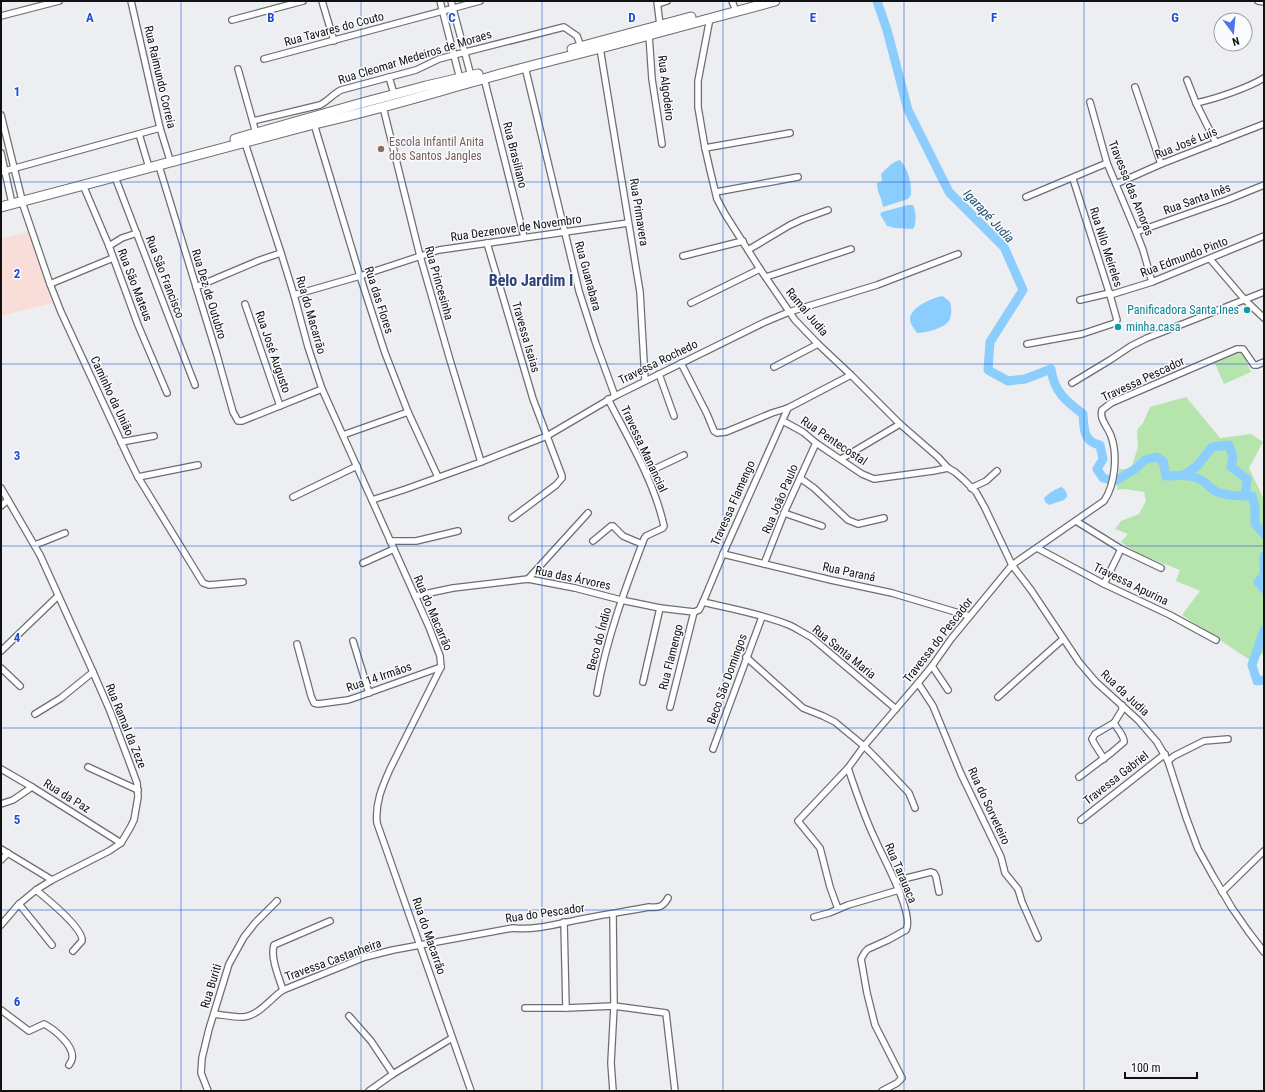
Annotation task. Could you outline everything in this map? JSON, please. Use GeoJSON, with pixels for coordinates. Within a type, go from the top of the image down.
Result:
{"type":"FeatureCollection","features":[{"type":"Feature","properties":{"kind":"highway"},"geometry":{"type":"LineString","coordinates":[[1,201],[21,199],[116,177],[314,124],[363,113],[460,78],[660,25],[733,3],[752,1]]}},
{"type":"Feature","properties":{"kind":"highway"},"geometry":{"type":"LineString","coordinates":[[1,207],[21,199],[394,94],[426,91],[484,78],[775,1]]}},
{"type":"Feature","properties":{"kind":"highway"},"geometry":{"type":"LineString","coordinates":[[362,103],[360,108],[363,113]]}},
{"type":"Feature","properties":{"kind":"street"},"geometry":{"type":"LineString","coordinates":[[1,16],[57,1]]}},
{"type":"Feature","properties":{"kind":"street","name":"Rua Raimundo Correia"},"geometry":{"type":"LineString","coordinates":[[131,1],[160,128],[169,158]]}},
{"type":"Feature","properties":{"kind":"street"},"geometry":{"type":"LineString","coordinates":[[232,20],[303,1]]}},
{"type":"Feature","properties":{"kind":"street"},"geometry":{"type":"LineString","coordinates":[[322,1],[334,41]]}},
{"type":"Feature","properties":{"kind":"street"},"geometry":{"type":"LineString","coordinates":[[440,1],[460,78]]}},
{"type":"Feature","properties":{"kind":"street"},"geometry":{"type":"LineString","coordinates":[[451,1],[472,76]]}},
{"type":"Feature","properties":{"kind":"street","name":"Rua Tavares do Couto"},"geometry":{"type":"LineString","coordinates":[[264,59],[480,1]]}},
{"type":"Feature","properties":{"kind":"street"},"geometry":{"type":"LineString","coordinates":[[660,25],[657,2],[667,1]]}},
{"type":"Feature","properties":{"kind":"street"},"geometry":{"type":"LineString","coordinates":[[1258,1],[1264,2]]}},
{"type":"Feature","properties":{"kind":"street","name":"Ramal Judia"},"geometry":{"type":"LineString","coordinates":[[710,18],[697,90],[698,113],[717,199],[725,214],[789,312],[818,344],[900,424],[972,488],[985,508],[1012,565]]}},
{"type":"Feature","properties":{"kind":"street","name":"Rua Cleomar Medeiros de Moraes"},"geometry":{"type":"LineString","coordinates":[[253,121],[320,105],[341,90],[416,70],[454,55],[564,27],[577,36],[581,46]]}},
{"type":"Feature","properties":{"kind":"street","name":"Rua Algodeiro"},"geometry":{"type":"LineString","coordinates":[[649,35],[652,79],[662,144]]}},
{"type":"Feature","properties":{"kind":"street","name":"Rua Primavera"},"geometry":{"type":"LineString","coordinates":[[600,48],[640,292],[645,380]]}},
{"type":"Feature","properties":{"kind":"street","name":"Rua Guanabara"},"geometry":{"type":"LineString","coordinates":[[525,67],[579,291],[615,396]]}},
{"type":"Feature","properties":{"kind":"street"},"geometry":{"type":"LineString","coordinates":[[238,69],[256,133]]}},
{"type":"Feature","properties":{"kind":"street"},"geometry":{"type":"LineString","coordinates":[[389,77],[394,94]]}},
{"type":"Feature","properties":{"kind":"street","name":"Rua Brasiliano"},"geometry":{"type":"LineString","coordinates":[[484,78],[524,237]]}},
{"type":"Feature","properties":{"kind":"street"},"geometry":{"type":"LineString","coordinates":[[1196,103],[1239,89],[1264,78]]}},
{"type":"Feature","properties":{"kind":"street"},"geometry":{"type":"LineString","coordinates":[[1187,80],[1196,103],[1216,143]]}},
{"type":"Feature","properties":{"kind":"street"},"geometry":{"type":"LineString","coordinates":[[1135,87],[1161,164]]}},
{"type":"Feature","properties":{"kind":"street","name":"Travessa das Amoras"},"geometry":{"type":"LineString","coordinates":[[1090,102],[1107,163],[1143,250],[1152,282]]}},
{"type":"Feature","properties":{"kind":"street","name":"Rua Princesinha"},"geometry":{"type":"LineString","coordinates":[[383,107],[420,256],[481,462]]}},
{"type":"Feature","properties":{"kind":"street","name":"Caminho da União"},"geometry":{"type":"LineString","coordinates":[[1,115],[21,199],[50,284],[75,344],[138,477],[203,582],[209,585],[243,582]]}},
{"type":"Feature","properties":{"kind":"street","name":"Rua das Flores"},"geometry":{"type":"LineString","coordinates":[[314,124],[385,353],[408,412],[438,477]]}},
{"type":"Feature","properties":{"kind":"street","name":"Rua José Luís"},"geometry":{"type":"LineString","coordinates":[[1116,184],[1161,164],[1264,124]]}},
{"type":"Feature","properties":{"kind":"street"},"geometry":{"type":"LineString","coordinates":[[3,172],[160,128]]}},
{"type":"Feature","properties":{"kind":"street"},"geometry":{"type":"LineString","coordinates":[[705,148],[790,133]]}},
{"type":"Feature","properties":{"kind":"street"},"geometry":{"type":"LineString","coordinates":[[139,134],[148,164]]}},
{"type":"Feature","properties":{"kind":"street","name":"Rua do Macarrão"},"geometry":{"type":"LineString","coordinates":[[245,143],[281,253],[308,347],[322,389],[415,596],[441,659],[441,666],[388,775],[378,801],[376,811],[378,823],[471,1091]]}},
{"type":"Feature","properties":{"kind":"street"},"geometry":{"type":"LineString","coordinates":[[1,153],[3,172],[11,199]]}},
{"type":"Feature","properties":{"kind":"street"},"geometry":{"type":"LineString","coordinates":[[1026,197],[1072,179],[1107,163]]}},
{"type":"Feature","properties":{"kind":"street","name":"Rua Dez de Outubro"},"geometry":{"type":"LineString","coordinates":[[159,166],[233,412],[238,421],[280,406]]}},
{"type":"Feature","properties":{"kind":"street","name":"Rua São Francisco"},"geometry":{"type":"LineString","coordinates":[[116,177],[195,385]]}},
{"type":"Feature","properties":{"kind":"street"},"geometry":{"type":"LineString","coordinates":[[716,192],[798,177]]}},
{"type":"Feature","properties":{"kind":"street","name":"Rua Nilo Meireles"},"geometry":{"type":"LineString","coordinates":[[1027,344],[1082,334],[1116,322],[1116,315],[1110,294],[1072,179]]}},
{"type":"Feature","properties":{"kind":"street","name":"Rua São Mateus"},"geometry":{"type":"LineString","coordinates":[[83,185],[109,246],[138,325],[167,393]]}},
{"type":"Feature","properties":{"kind":"street","name":"Rua Santa Inês"},"geometry":{"type":"LineString","coordinates":[[1136,232],[1238,196],[1264,185]]}},
{"type":"Feature","properties":{"kind":"street"},"geometry":{"type":"LineString","coordinates":[[748,250],[790,225],[828,210]]}},
{"type":"Feature","properties":{"kind":"street","name":"Rua Dezenove de Novembro"},"geometry":{"type":"LineString","coordinates":[[294,295],[360,276],[439,250],[628,222]]}},
{"type":"Feature","properties":{"kind":"street"},"geometry":{"type":"LineString","coordinates":[[109,246],[122,238],[137,233]]}},
{"type":"Feature","properties":{"kind":"street","name":"Rua Edmundo Pinto"},"geometry":{"type":"LineString","coordinates":[[1080,300],[1110,294],[1152,282],[1264,236]]}},
{"type":"Feature","properties":{"kind":"street"},"geometry":{"type":"LineString","coordinates":[[683,256],[742,241]]}},
{"type":"Feature","properties":{"kind":"street","name":"Travessa Isaias"},"geometry":{"type":"LineString","coordinates":[[487,243],[533,398],[562,478],[556,485],[512,518]]}},
{"type":"Feature","properties":{"kind":"street"},"geometry":{"type":"LineString","coordinates":[[766,277],[852,249]]}},
{"type":"Feature","properties":{"kind":"street"},"geometry":{"type":"LineString","coordinates":[[196,287],[260,260],[281,253]]}},
{"type":"Feature","properties":{"kind":"street","name":"Travessa Rochedo"},"geometry":{"type":"LineString","coordinates":[[372,500],[481,462],[547,436],[608,399],[765,322],[789,312],[877,285],[958,254]]}},
{"type":"Feature","properties":{"kind":"street"},"geometry":{"type":"LineString","coordinates":[[50,284],[113,258]]}},
{"type":"Feature","properties":{"kind":"street"},"geometry":{"type":"LineString","coordinates":[[1210,259],[1245,300],[1264,318]]}},
{"type":"Feature","properties":{"kind":"street"},"geometry":{"type":"LineString","coordinates":[[691,303],[760,269]]}},
{"type":"Feature","properties":{"kind":"street"},"geometry":{"type":"LineString","coordinates":[[1072,383],[1131,346],[1147,338],[1264,292]]}},
{"type":"Feature","properties":{"kind":"street","name":"Rua José Augusto"},"geometry":{"type":"LineString","coordinates":[[245,304],[280,406]]}},
{"type":"Feature","properties":{"kind":"street"},"geometry":{"type":"LineString","coordinates":[[774,368],[818,344]]}},
{"type":"Feature","properties":{"kind":"street","name":"Travessa Pescador"},"geometry":{"type":"LineString","coordinates":[[1109,490],[1114,472],[1115,450],[1102,418],[1101,412],[1103,408],[1111,403],[1240,348],[1244,350],[1254,365],[1264,362]]}},
{"type":"Feature","properties":{"kind":"street"},"geometry":{"type":"LineString","coordinates":[[681,362],[714,431],[717,433],[726,432],[788,408],[851,375]]}},
{"type":"Feature","properties":{"kind":"street"},"geometry":{"type":"LineString","coordinates":[[659,374],[674,416]]}},
{"type":"Feature","properties":{"kind":"street"},"geometry":{"type":"LineString","coordinates":[[280,406],[322,389]]}},
{"type":"Feature","properties":{"kind":"street","name":"Travessa Manancial"},"geometry":{"type":"LineString","coordinates":[[608,399],[646,473],[655,494],[664,526],[658,531],[646,536],[621,600]]}},
{"type":"Feature","properties":{"kind":"street","name":"Travessa Flamengo"},"geometry":{"type":"LineString","coordinates":[[702,605],[788,408]]}},
{"type":"Feature","properties":{"kind":"street"},"geometry":{"type":"LineString","coordinates":[[342,435],[408,412]]}},
{"type":"Feature","properties":{"kind":"street","name":"Rua Pentecostal"},"geometry":{"type":"LineString","coordinates":[[783,421],[803,432],[862,474],[874,479],[948,468]]}},
{"type":"Feature","properties":{"kind":"street"},"geometry":{"type":"LineString","coordinates":[[841,459],[900,424]]}},
{"type":"Feature","properties":{"kind":"street"},"geometry":{"type":"LineString","coordinates":[[121,442],[154,436]]}},
{"type":"Feature","properties":{"kind":"street","name":"Rua João Paulo"},"geometry":{"type":"LineString","coordinates":[[764,564],[784,514],[816,442]]}},
{"type":"Feature","properties":{"kind":"street"},"geometry":{"type":"LineString","coordinates":[[646,473],[684,455]]}},
{"type":"Feature","properties":{"kind":"street"},"geometry":{"type":"LineString","coordinates":[[138,477],[198,465]]}},
{"type":"Feature","properties":{"kind":"street"},"geometry":{"type":"LineString","coordinates":[[293,497],[357,466]]}},
{"type":"Feature","properties":{"kind":"street"},"geometry":{"type":"LineString","coordinates":[[972,488],[986,481],[997,472]]}},
{"type":"Feature","properties":{"kind":"street"},"geometry":{"type":"LineString","coordinates":[[800,478],[814,488],[848,520],[854,523],[858,524],[884,518]]}},
{"type":"Feature","properties":{"kind":"street","name":"Rua Ramal da Zeze"},"geometry":{"type":"LineString","coordinates":[[1,488],[35,545],[93,672],[122,740],[138,790],[138,801],[134,820],[120,843],[109,851],[52,880],[36,890],[19,904],[1,925]]}},
{"type":"Feature","properties":{"kind":"street","name":"Travessa do Pescador"},"geometry":{"type":"LineString","coordinates":[[838,909],[830,887],[820,848],[798,821],[848,768],[864,746],[932,666],[969,616],[1012,565],[1104,501],[1109,490]]}},
{"type":"Feature","properties":{"kind":"street"},"geometry":{"type":"LineString","coordinates":[[1,506],[8,500]]}},
{"type":"Feature","properties":{"kind":"street"},"geometry":{"type":"LineString","coordinates":[[528,579],[588,513]]}},
{"type":"Feature","properties":{"kind":"street"},"geometry":{"type":"LineString","coordinates":[[784,514],[822,526]]}},
{"type":"Feature","properties":{"kind":"street"},"geometry":{"type":"LineString","coordinates":[[1076,521],[1121,549],[1161,568]]}},
{"type":"Feature","properties":{"kind":"street"},"geometry":{"type":"LineString","coordinates":[[593,541],[611,526],[615,528],[622,536],[642,544]]}},
{"type":"Feature","properties":{"kind":"street"},"geometry":{"type":"LineString","coordinates":[[390,541],[416,541],[458,531]]}},
{"type":"Feature","properties":{"kind":"street"},"geometry":{"type":"LineString","coordinates":[[35,545],[65,534]]}},
{"type":"Feature","properties":{"kind":"street","name":"Travessa Apurina"},"geometry":{"type":"LineString","coordinates":[[1037,548],[1104,584],[1170,615],[1216,640]]}},
{"type":"Feature","properties":{"kind":"street"},"geometry":{"type":"LineString","coordinates":[[363,563],[394,549]]}},
{"type":"Feature","properties":{"kind":"street"},"geometry":{"type":"LineString","coordinates":[[1104,584],[1121,549]]}},
{"type":"Feature","properties":{"kind":"street","name":"Rua Paraná"},"geometry":{"type":"LineString","coordinates":[[723,554],[892,593],[969,616]]}},
{"type":"Feature","properties":{"kind":"street","name":"Rua da Judia"},"geometry":{"type":"LineString","coordinates":[[1012,565],[1031,590],[1079,662],[1096,682],[1138,720],[1158,742],[1168,761],[1198,849],[1222,892],[1248,931],[1263,950]]}},
{"type":"Feature","properties":{"kind":"street","name":"Rua das Árvores"},"geometry":{"type":"LineString","coordinates":[[415,596],[452,588],[528,579],[575,588],[660,608],[694,612]]}},
{"type":"Feature","properties":{"kind":"street"},"geometry":{"type":"LineString","coordinates":[[1,650],[58,596]]}},
{"type":"Feature","properties":{"kind":"street","name":"Beco do Índio"},"geometry":{"type":"LineString","coordinates":[[597,693],[598,684],[621,600]]}},
{"type":"Feature","properties":{"kind":"street"},"geometry":{"type":"LineString","coordinates":[[694,612],[697,611],[702,605]]}},
{"type":"Feature","properties":{"kind":"street","name":"Rua Santa Maria"},"geometry":{"type":"LineString","coordinates":[[702,605],[762,617],[787,624],[811,637],[896,709]]}},
{"type":"Feature","properties":{"kind":"street"},"geometry":{"type":"LineString","coordinates":[[643,682],[660,608]]}},
{"type":"Feature","properties":{"kind":"street","name":"Rua Flamengo"},"geometry":{"type":"LineString","coordinates":[[670,707],[694,612]]}},
{"type":"Feature","properties":{"kind":"street","name":"Beco São Domingos"},"geometry":{"type":"LineString","coordinates":[[712,749],[762,617]]}},
{"type":"Feature","properties":{"kind":"street"},"geometry":{"type":"LineString","coordinates":[[998,697],[1063,639]]}},
{"type":"Feature","properties":{"kind":"street"},"geometry":{"type":"LineString","coordinates":[[352,641],[369,693]]}},
{"type":"Feature","properties":{"kind":"street","name":"Rua 14 Irmãos"},"geometry":{"type":"LineString","coordinates":[[297,644],[311,696],[315,703],[322,704],[348,700],[441,666]]}},
{"type":"Feature","properties":{"kind":"street"},"geometry":{"type":"LineString","coordinates":[[746,657],[803,708],[835,722],[864,746],[909,793],[915,808]]}},
{"type":"Feature","properties":{"kind":"street"},"geometry":{"type":"LineString","coordinates":[[932,666],[948,690]]}},
{"type":"Feature","properties":{"kind":"street"},"geometry":{"type":"LineString","coordinates":[[1,668],[20,686]]}},
{"type":"Feature","properties":{"kind":"street"},"geometry":{"type":"LineString","coordinates":[[35,714],[61,698],[93,672]]}},
{"type":"Feature","properties":{"kind":"street","name":"Rua do Sorveteiro"},"geometry":{"type":"LineString","coordinates":[[918,683],[933,706],[961,774],[1000,857],[1005,873],[1018,889],[1022,902],[1038,938]]}},
{"type":"Feature","properties":{"kind":"street"},"geometry":{"type":"LineString","coordinates":[[1104,759],[1092,738],[1095,734],[1114,723],[1122,710],[1122,705]]}},
{"type":"Feature","properties":{"kind":"street"},"geometry":{"type":"LineString","coordinates":[[1079,777],[1124,742],[1123,736],[1114,723]]}},
{"type":"Feature","properties":{"kind":"street"},"geometry":{"type":"LineString","coordinates":[[1168,761],[1174,756],[1204,741],[1228,739]]}},
{"type":"Feature","properties":{"kind":"street","name":"Travessa Gabriel"},"geometry":{"type":"LineString","coordinates":[[1081,820],[1165,754]]}},
{"type":"Feature","properties":{"kind":"street"},"geometry":{"type":"LineString","coordinates":[[88,767],[138,790]]}},
{"type":"Feature","properties":{"kind":"street","name":"Rua Tarauaca"},"geometry":{"type":"LineString","coordinates":[[848,768],[875,840],[887,862],[899,890],[907,915],[908,927],[903,932],[868,949],[861,959],[875,1025],[902,1078],[897,1083],[882,1091]]}},
{"type":"Feature","properties":{"kind":"street","name":"Rua da Paz"},"geometry":{"type":"LineString","coordinates":[[1,769],[120,843]]}},
{"type":"Feature","properties":{"kind":"street"},"geometry":{"type":"LineString","coordinates":[[1,804],[13,800],[32,787]]}},
{"type":"Feature","properties":{"kind":"street"},"geometry":{"type":"LineString","coordinates":[[1,849],[52,880]]}},
{"type":"Feature","properties":{"kind":"street"},"geometry":{"type":"LineString","coordinates":[[1222,892],[1264,851]]}},
{"type":"Feature","properties":{"kind":"street"},"geometry":{"type":"LineString","coordinates":[[1,860],[8,854]]}},
{"type":"Feature","properties":{"kind":"street"},"geometry":{"type":"LineString","coordinates":[[894,881],[931,872],[934,873],[936,877],[939,892]]}},
{"type":"Feature","properties":{"kind":"street"},"geometry":{"type":"LineString","coordinates":[[36,890],[62,912],[82,936],[82,942],[74,952]]}},
{"type":"Feature","properties":{"kind":"street"},"geometry":{"type":"LineString","coordinates":[[814,917],[899,890]]}},
{"type":"Feature","properties":{"kind":"street","name":"Rua do Pescador"},"geometry":{"type":"LineString","coordinates":[[421,946],[513,928],[520,929],[538,927],[649,907],[656,908],[665,904],[668,898]]}},
{"type":"Feature","properties":{"kind":"street","name":"Rua Buriti"},"geometry":{"type":"LineString","coordinates":[[208,1091],[201,1073],[201,1066],[214,1014],[229,964],[239,944],[255,923],[277,901]]}},
{"type":"Feature","properties":{"kind":"street"},"geometry":{"type":"LineString","coordinates":[[19,904],[52,945]]}},
{"type":"Feature","properties":{"kind":"street"},"geometry":{"type":"LineString","coordinates":[[613,914],[614,1006],[611,1063],[613,1091]]}},
{"type":"Feature","properties":{"kind":"street"},"geometry":{"type":"LineString","coordinates":[[283,990],[274,960],[272,950],[274,945],[330,921]]}},
{"type":"Feature","properties":{"kind":"street"},"geometry":{"type":"LineString","coordinates":[[564,922],[566,1008]]}},
{"type":"Feature","properties":{"kind":"street","name":"Travessa Castanheira"},"geometry":{"type":"LineString","coordinates":[[214,1014],[246,1017],[259,1010],[275,995],[283,990],[365,957],[393,950],[421,946]]}},
{"type":"Feature","properties":{"kind":"street"},"geometry":{"type":"LineString","coordinates":[[525,1008],[614,1006],[666,1013],[676,1091]]}},
{"type":"Feature","properties":{"kind":"street"},"geometry":{"type":"LineString","coordinates":[[1,1010],[29,1031],[44,1024],[63,1038],[72,1052],[72,1059],[69,1065]]}},
{"type":"Feature","properties":{"kind":"street"},"geometry":{"type":"LineString","coordinates":[[349,1016],[371,1041],[393,1074]]}},
{"type":"Feature","properties":{"kind":"street"},"geometry":{"type":"LineString","coordinates":[[369,1091],[393,1074],[452,1038]]}},
{"type":"Feature","properties":{"kind":"shaded area"},"geometry":{"type":"Polygon","coordinates":[[[28,232],[52,303],[1,316],[1,239],[28,232]]]}},
{"type":"Feature","properties":{"kind":"green space"},"geometry":{"type":"Polygon","coordinates":[[[1241,349],[1251,372],[1224,384],[1214,361],[1241,349]]]}},
{"type":"Feature","properties":{"kind":"green space"},"geometry":{"type":"Polygon","coordinates":[[[1186,397],[1220,438],[1251,434],[1263,442],[1249,468],[1264,500],[1264,652],[1253,662],[1182,615],[1200,591],[1176,581],[1180,570],[1139,554],[1121,542],[1128,534],[1115,529],[1121,521],[1139,514],[1146,501],[1144,492],[1125,489],[1117,490],[1119,469],[1131,469],[1138,447],[1137,430],[1143,423],[1150,407],[1186,397]]]}},
{"type":"Feature","properties":{"kind":"water"},"geometry":{"type":"Polygon","coordinates":[[[900,160],[909,176],[911,195],[908,199],[883,207],[877,183],[882,181],[881,174],[892,164],[900,160]]]}},
{"type":"Feature","properties":{"kind":"water"},"geometry":{"type":"Polygon","coordinates":[[[913,205],[915,211],[916,221],[913,229],[887,226],[880,214],[882,212],[913,205]]]}},
{"type":"Feature","properties":{"kind":"water"},"geometry":{"type":"Polygon","coordinates":[[[942,296],[951,304],[949,321],[937,329],[917,333],[911,323],[911,315],[918,307],[942,296]]]}},
{"type":"Feature","properties":{"kind":"water"},"geometry":{"type":"Polygon","coordinates":[[[1061,487],[1067,494],[1067,497],[1064,500],[1049,505],[1045,502],[1044,498],[1046,496],[1061,487]]]}},
{"type":"Feature","properties":{"kind":"waterway","name":"Igarapé Judia"},"geometry":{"type":"LineString","coordinates":[[877,1],[887,30],[908,110],[949,192],[1004,247],[1023,290],[990,342],[988,370],[1008,381],[1025,379],[1051,369],[1058,390],[1071,405],[1083,414],[1084,429],[1087,438],[1090,441],[1100,445],[1103,459],[1097,469],[1103,478],[1115,481],[1135,469],[1145,460],[1156,457],[1163,461],[1166,476],[1189,476],[1202,480],[1219,493],[1252,496],[1255,507],[1255,524],[1264,534]]}},
{"type":"Feature","properties":{"kind":"waterway"},"geometry":{"type":"LineString","coordinates":[[1184,475],[1197,466],[1212,447],[1229,445],[1233,458],[1231,467],[1247,479],[1245,496]]}},
{"type":"Feature","properties":{"kind":"waterway","name":"Igarapé Judia"},"geometry":{"type":"LineString","coordinates":[[1264,556],[1264,575],[1258,582],[1264,589]]}},
{"type":"Feature","properties":{"kind":"waterway","name":"Igarapé Judia"},"geometry":{"type":"LineString","coordinates":[[1264,630],[1252,665],[1257,681],[1264,680]]}},
{"type":"Feature","properties":{"kind":"place","name":"Escola Infantil Anita dos Santos Jangles"},"geometry":{"type":"Point","coordinates":[381,149]}},
{"type":"Feature","properties":{"kind":"place","name":"Panificadora Santa Ines"},"geometry":{"type":"Point","coordinates":[1247,310]}},
{"type":"Feature","properties":{"kind":"place","name":"minha casa"},"geometry":{"type":"Point","coordinates":[1118,327]}},
{"type":"Feature","properties":{"kind":"district","name":"Belo Jardim I"},"geometry":{"type":"Point","coordinates":[531,280]}}]}
